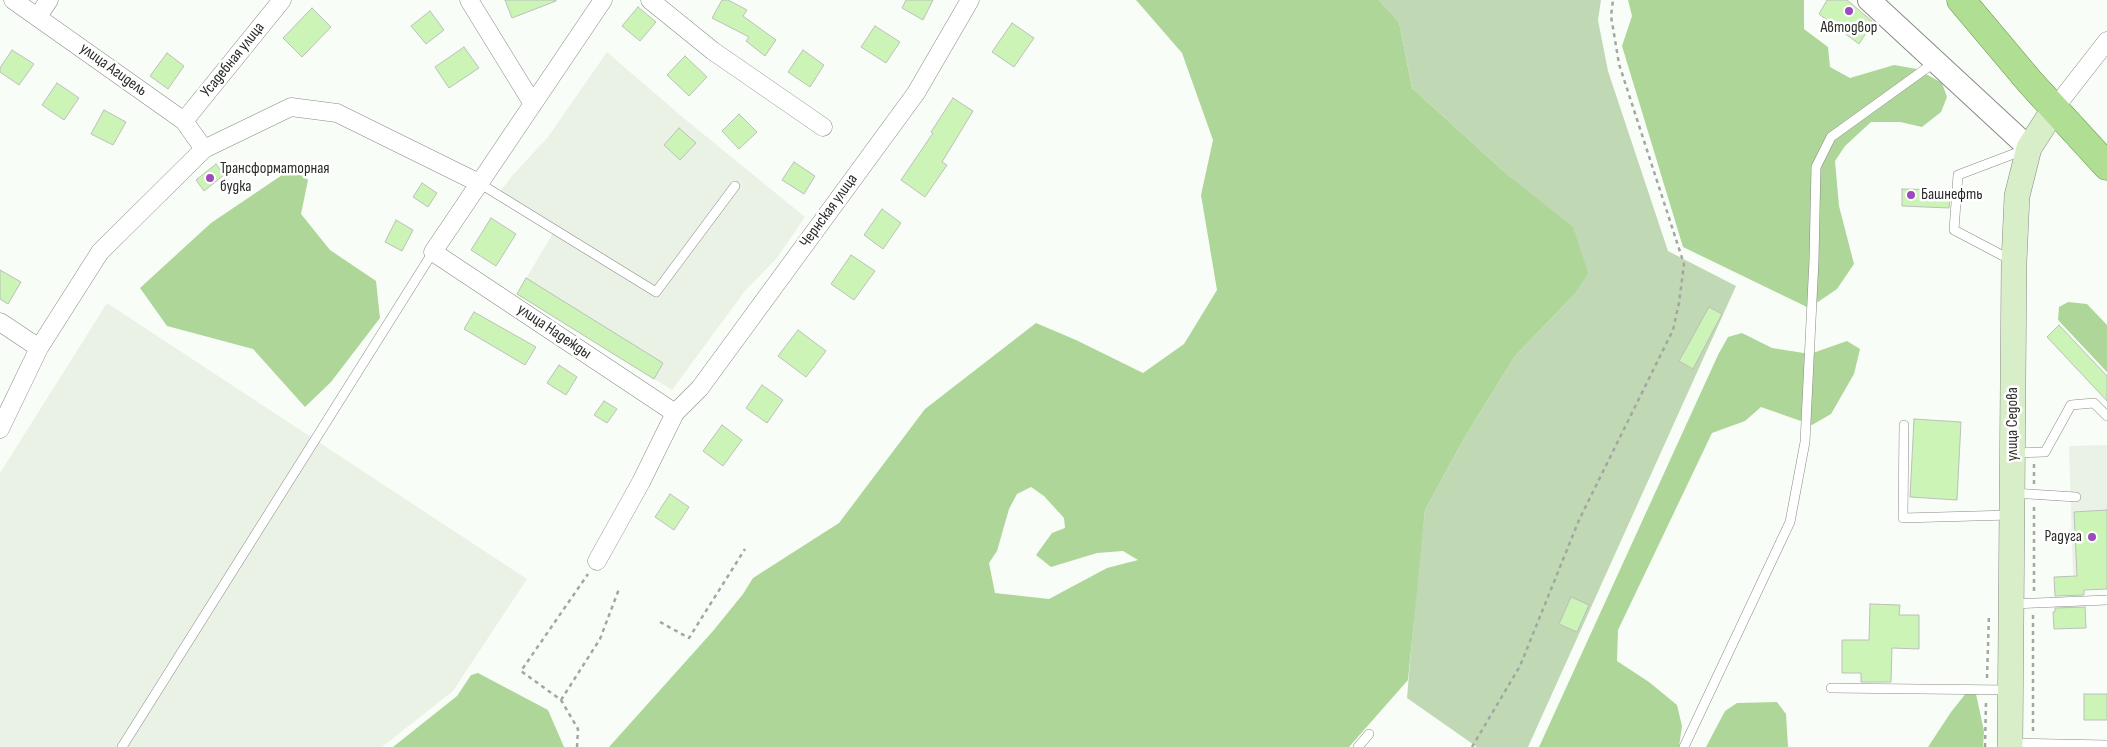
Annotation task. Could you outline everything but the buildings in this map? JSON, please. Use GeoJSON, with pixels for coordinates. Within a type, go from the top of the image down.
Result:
{"type":"FeatureCollection","features":[{"type":"Feature","properties":{"kind":"main road"},"geometry":{"type":"LineString","coordinates":[[1961,0],[2054,109],[2107,166]]}},
{"type":"Feature","properties":{"kind":"main road","name":"улица Седова"},"geometry":{"type":"LineString","coordinates":[[2010,745],[2014,262],[2017,196],[2029,148],[2054,109]]}},
{"type":"Feature","properties":{"kind":"street","name":"улица Агидель"},"geometry":{"type":"LineString","coordinates":[[13,0],[184,121],[204,149]]}},
{"type":"Feature","properties":{"kind":"street"},"geometry":{"type":"LineString","coordinates":[[38,16],[49,0]]}},
{"type":"Feature","properties":{"kind":"street","name":"Усадебная улица"},"geometry":{"type":"LineString","coordinates":[[184,121],[282,0]]}},
{"type":"Feature","properties":{"kind":"street"},"geometry":{"type":"LineString","coordinates":[[469,0],[532,104]]}},
{"type":"Feature","properties":{"kind":"street"},"geometry":{"type":"LineString","coordinates":[[433,252],[603,0]]}},
{"type":"Feature","properties":{"kind":"street"},"geometry":{"type":"LineString","coordinates":[[650,0],[714,51],[823,127]]}},
{"type":"Feature","properties":{"kind":"street","name":"Чернская улица"},"geometry":{"type":"LineString","coordinates":[[597,561],[641,482],[675,413],[700,388],[916,93],[970,0]]}},
{"type":"Feature","properties":{"kind":"street"},"geometry":{"type":"LineString","coordinates":[[1869,0],[2029,148]]}},
{"type":"Feature","properties":{"kind":"street"},"geometry":{"type":"LineString","coordinates":[[2054,109],[2107,40]]}},
{"type":"Feature","properties":{"kind":"street"},"geometry":{"type":"LineString","coordinates":[[0,429],[39,348],[100,252],[120,230],[204,149],[291,107],[337,113],[479,183]]}},
{"type":"Feature","properties":{"kind":"street","name":"улица Надежды"},"geometry":{"type":"LineString","coordinates":[[433,252],[675,413]]}},
{"type":"Feature","properties":{"kind":"street"},"geometry":{"type":"LineString","coordinates":[[0,322],[39,348]]}},
{"type":"Feature","properties":{"kind":"lane"},"geometry":{"type":"LineString","coordinates":[[1684,747],[1790,522],[1804,442],[1814,260],[1816,167],[1831,137],[1935,62]]}},
{"type":"Feature","properties":{"kind":"lane"},"geometry":{"type":"LineString","coordinates":[[2014,262],[1954,230],[1958,175],[2029,148]]}},
{"type":"Feature","properties":{"kind":"lane"},"geometry":{"type":"LineString","coordinates":[[479,183],[656,292],[736,186]]}},
{"type":"Feature","properties":{"kind":"lane"},"geometry":{"type":"LineString","coordinates":[[122,747],[433,252]]}},
{"type":"Feature","properties":{"kind":"lane"},"geometry":{"type":"LineString","coordinates":[[2012,453],[2045,452],[2071,405],[2094,402],[2107,416]]}},
{"type":"Feature","properties":{"kind":"lane"},"geometry":{"type":"LineString","coordinates":[[1904,425],[1903,518],[2076,497]]}},
{"type":"Feature","properties":{"kind":"lane"},"geometry":{"type":"LineString","coordinates":[[2011,604],[2107,600]]}},
{"type":"Feature","properties":{"kind":"lane"},"geometry":{"type":"LineString","coordinates":[[1831,688],[2011,690]]}},
{"type":"Feature","properties":{"kind":"lane"},"geometry":{"type":"LineString","coordinates":[[1358,747],[1369,734]]}},
{"type":"Feature","properties":{"kind":"lane"},"geometry":{"type":"LineString","coordinates":[[2010,745],[2107,745]]}},
{"type":"Feature","properties":{"kind":"path"},"geometry":{"type":"LineString","coordinates":[[1472,747],[1520,666],[1579,520],[1673,330],[1679,303],[1684,264],[1619,64],[1610,16],[1613,0]]}},
{"type":"Feature","properties":{"kind":"path"},"geometry":{"type":"LineString","coordinates":[[660,622],[689,638],[745,549]]}},
{"type":"Feature","properties":{"kind":"path"},"geometry":{"type":"LineString","coordinates":[[578,747],[578,729],[561,700],[521,671],[597,561]]}},
{"type":"Feature","properties":{"kind":"path"},"geometry":{"type":"LineString","coordinates":[[561,700],[600,639],[619,589]]}},
{"type":"Feature","properties":{"kind":"shaded area"},"geometry":{"type":"Polygon","coordinates":[[[607,52],[680,115],[805,217],[777,258],[745,291],[672,390],[517,294],[553,233],[495,198],[512,176],[548,137],[607,52]]]}},
{"type":"Feature","properties":{"kind":"shaded area"},"geometry":{"type":"Polygon","coordinates":[[[107,303],[527,579],[453,691],[382,747],[0,747],[0,473],[107,303]]]}},
{"type":"Feature","properties":{"kind":"shaded area"},"geometry":{"type":"Polygon","coordinates":[[[2107,445],[2107,574],[2073,576],[2069,446],[2107,445]]]}},
{"type":"Feature","properties":{"kind":"green space"},"geometry":{"type":"Polygon","coordinates":[[[1136,0],[1379,0],[1399,22],[1412,88],[1510,177],[1573,227],[1588,273],[1573,296],[1515,356],[1466,435],[1425,510],[1408,680],[1349,747],[609,747],[713,631],[743,594],[753,578],[839,523],[925,409],[1036,323],[1076,340],[1143,373],[1184,344],[1217,290],[1201,195],[1213,140],[1182,53],[1136,0]],[[1031,487],[1017,494],[1009,509],[997,551],[989,563],[995,593],[1049,599],[1107,568],[1138,560],[1123,551],[1097,553],[1051,567],[1036,555],[1052,533],[1065,528],[1064,518],[1044,496],[1031,487]]]}},
{"type":"Feature","properties":{"kind":"green space"},"geometry":{"type":"Polygon","coordinates":[[[1379,0],[1601,0],[1598,20],[1608,71],[1668,251],[1736,286],[1528,747],[1477,747],[1407,698],[1416,592],[1425,510],[1466,435],[1515,356],[1573,296],[1510,177],[1412,88],[1399,22],[1379,0]]]}},
{"type":"Feature","properties":{"kind":"green space"},"geometry":{"type":"Polygon","coordinates":[[[1628,0],[1804,0],[1804,29],[1828,47],[1830,67],[1850,78],[1894,65],[1917,69],[1942,83],[1947,97],[1941,112],[1922,127],[1900,122],[1871,122],[1845,146],[1835,161],[1839,206],[1854,264],[1837,289],[1809,308],[1683,247],[1622,46],[1632,16],[1628,0]]]}},
{"type":"Feature","properties":{"kind":"green space"},"geometry":{"type":"Polygon","coordinates":[[[294,167],[308,180],[301,214],[330,250],[376,281],[380,318],[331,382],[305,407],[253,349],[167,326],[140,288],[211,223],[294,167]]]}},
{"type":"Feature","properties":{"kind":"green space"},"geometry":{"type":"Polygon","coordinates":[[[2068,302],[2087,304],[2107,325],[2107,372],[2058,320],[2059,307],[2068,302]]]}},
{"type":"Feature","properties":{"kind":"green space"},"geometry":{"type":"Polygon","coordinates":[[[1742,333],[1772,348],[1810,354],[1847,341],[1860,349],[1854,374],[1831,414],[1812,425],[1761,407],[1745,421],[1712,433],[1618,630],[1617,661],[1649,682],[1677,705],[1682,726],[1679,747],[1539,747],[1718,355],[1728,337],[1742,333]]]}},
{"type":"Feature","properties":{"kind":"green space"},"geometry":{"type":"Polygon","coordinates":[[[478,673],[548,710],[564,747],[393,747],[457,696],[471,675],[478,673]]]}},
{"type":"Feature","properties":{"kind":"green space"},"geometry":{"type":"Polygon","coordinates":[[[1967,692],[1976,694],[1984,731],[1983,747],[1928,747],[1951,712],[1967,692]]]}},
{"type":"Feature","properties":{"kind":"green space"},"geometry":{"type":"Polygon","coordinates":[[[1777,702],[1786,714],[1788,747],[1706,747],[1725,711],[1737,703],[1777,702]]]}},
{"type":"Feature","properties":{"kind":"place","name":"Автодвор"},"geometry":{"type":"Point","coordinates":[1849,11]}},
{"type":"Feature","properties":{"kind":"place","name":"Трансформаторная будка"},"geometry":{"type":"Point","coordinates":[210,178]}},
{"type":"Feature","properties":{"kind":"place","name":"Башнефть"},"geometry":{"type":"Point","coordinates":[1911,195]}},
{"type":"Feature","properties":{"kind":"place","name":"Радуга"},"geometry":{"type":"Point","coordinates":[2092,537]}}]}
